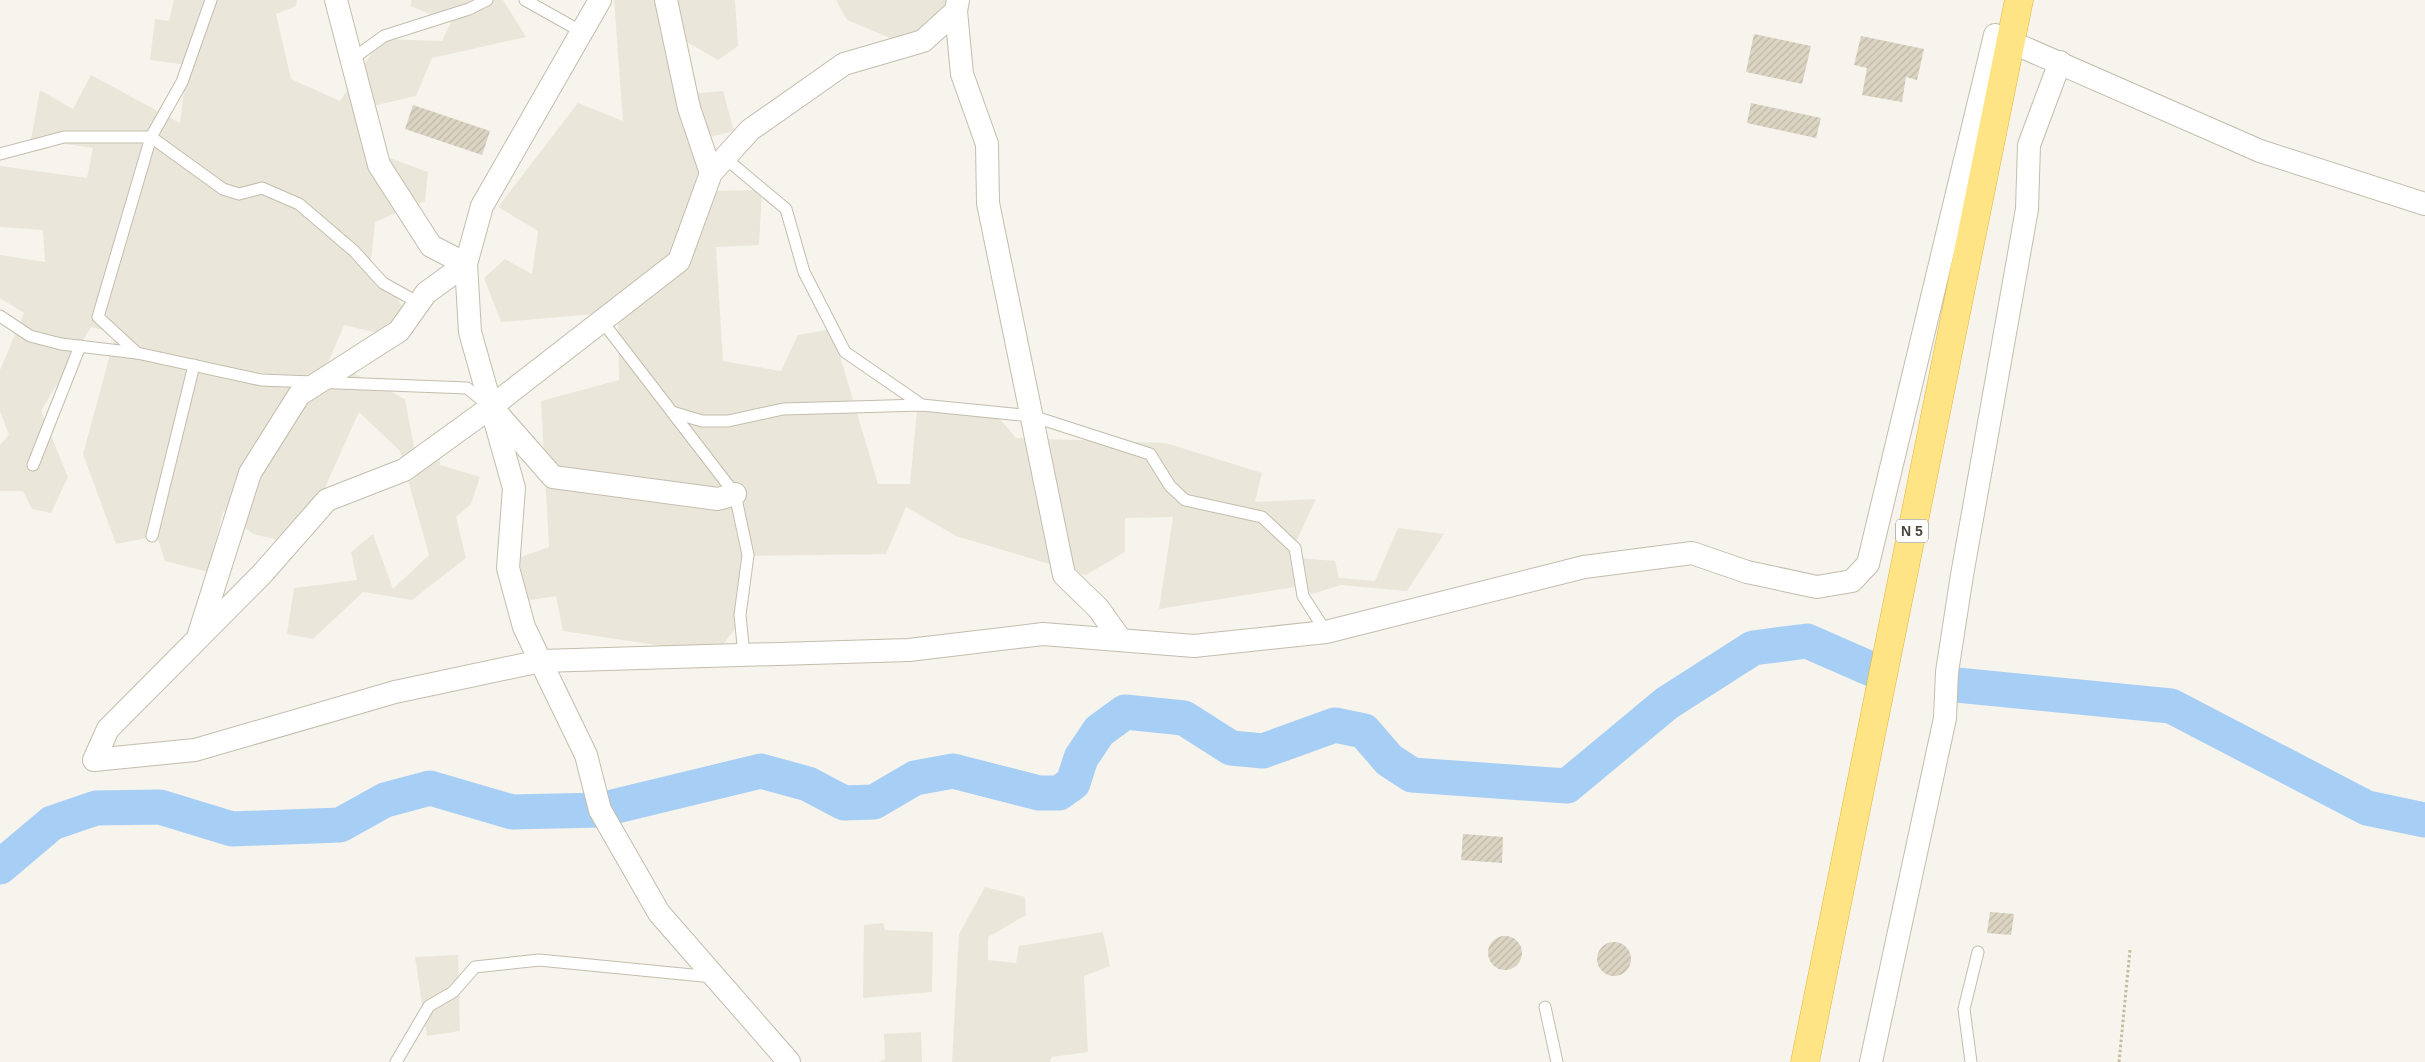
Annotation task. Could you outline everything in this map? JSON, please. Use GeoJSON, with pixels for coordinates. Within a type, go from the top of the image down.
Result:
{"type":"FeatureCollection","features":[{"type":"Feature","properties":{"kind":"highway","name":"N 5"},"geometry":{"type":"LineString","coordinates":[[1805,1062],[2019,0]]}},
{"type":"Feature","properties":{"kind":"street"},"geometry":{"type":"LineString","coordinates":[[336,0],[379,165],[431,246],[466,264]]}},
{"type":"Feature","properties":{"kind":"street"},"geometry":{"type":"LineString","coordinates":[[600,0],[482,206],[466,264],[470,332],[514,488],[508,568],[524,626],[586,755],[600,810],[659,913],[788,1062]]}},
{"type":"Feature","properties":{"kind":"street"},"geometry":{"type":"LineString","coordinates":[[666,0],[689,108],[718,166]]}},
{"type":"Feature","properties":{"kind":"street"},"geometry":{"type":"LineString","coordinates":[[957,5],[923,41],[844,64],[750,130],[718,166],[679,261],[491,407],[404,470],[327,500],[262,574],[108,729],[94,760],[195,750],[395,692],[541,661],[909,650],[1043,634],[1194,646],[1326,632],[1584,567],[1692,553],[1747,572],[1817,587],[1852,581],[1868,564],[1995,35],[2260,151],[2425,204]]}},
{"type":"Feature","properties":{"kind":"street"},"geometry":{"type":"LineString","coordinates":[[957,5],[962,74],[987,144],[988,203],[1064,575],[1098,608],[1121,640]]}},
{"type":"Feature","properties":{"kind":"street"},"geometry":{"type":"LineString","coordinates":[[1871,1062],[1945,718],[1947,672],[1962,575],[2027,209],[2029,146],[2060,62]]}},
{"type":"Feature","properties":{"kind":"street"},"geometry":{"type":"LineString","coordinates":[[198,638],[250,473],[299,395],[399,331],[426,293],[466,264]]}},
{"type":"Feature","properties":{"kind":"street"},"geometry":{"type":"LineString","coordinates":[[491,407],[553,477],[718,500],[735,494]]}},
{"type":"Feature","properties":{"kind":"lane"},"geometry":{"type":"LineString","coordinates":[[137,353],[98,316],[151,137],[182,82],[211,0]]}},
{"type":"Feature","properties":{"kind":"lane"},"geometry":{"type":"LineString","coordinates":[[351,60],[384,36],[469,9],[487,0]]}},
{"type":"Feature","properties":{"kind":"lane"},"geometry":{"type":"LineString","coordinates":[[525,0],[582,32]]}},
{"type":"Feature","properties":{"kind":"lane"},"geometry":{"type":"LineString","coordinates":[[0,154],[64,137],[151,137],[223,189],[240,194],[262,188],[298,204],[354,251],[383,283],[419,303]]}},
{"type":"Feature","properties":{"kind":"lane"},"geometry":{"type":"LineString","coordinates":[[718,166],[786,209],[804,272],[845,352],[922,405]]}},
{"type":"Feature","properties":{"kind":"lane"},"geometry":{"type":"LineString","coordinates":[[0,316],[30,336],[80,346],[137,353],[261,380],[467,388],[491,407]]}},
{"type":"Feature","properties":{"kind":"lane"},"geometry":{"type":"LineString","coordinates":[[602,321],[735,494],[748,555],[740,615],[744,655]]}},
{"type":"Feature","properties":{"kind":"lane"},"geometry":{"type":"LineString","coordinates":[[33,465],[80,346]]}},
{"type":"Feature","properties":{"kind":"lane"},"geometry":{"type":"LineString","coordinates":[[152,536],[194,366]]}},
{"type":"Feature","properties":{"kind":"lane"},"geometry":{"type":"LineString","coordinates":[[672,412],[702,421],[728,421],[783,409],[922,405],[1032,416],[1150,454],[1170,486],[1185,500],[1262,518],[1295,548],[1304,596],[1326,632]]}},
{"type":"Feature","properties":{"kind":"lane"},"geometry":{"type":"LineString","coordinates":[[1971,1062],[1964,1009],[1978,952]]}},
{"type":"Feature","properties":{"kind":"lane"},"geometry":{"type":"LineString","coordinates":[[396,1062],[429,1006],[453,992],[474,967],[539,960],[715,977]]}},
{"type":"Feature","properties":{"kind":"lane"},"geometry":{"type":"LineString","coordinates":[[1545,1007],[1556,1062]]}},
{"type":"Feature","properties":{"kind":"path"},"geometry":{"type":"LineString","coordinates":[[2119,1062],[2130,950]]}},
{"type":"Feature","properties":{"kind":"shaded area"},"geometry":{"type":"Polygon","coordinates":[[[174,0],[297,0],[296,6],[276,14],[291,79],[340,101],[381,39],[442,41],[451,22],[410,6],[412,0],[503,0],[526,37],[432,58],[416,96],[368,107],[365,149],[428,172],[425,201],[375,222],[371,260],[409,316],[399,338],[344,325],[329,361],[405,399],[414,447],[439,442],[440,465],[480,477],[471,504],[456,517],[466,558],[412,600],[363,592],[313,639],[287,634],[294,588],[357,580],[351,552],[373,534],[393,589],[429,555],[400,451],[359,412],[299,545],[253,534],[223,511],[208,572],[165,561],[157,536],[116,544],[83,454],[116,333],[91,327],[41,411],[68,477],[51,513],[32,509],[23,491],[0,491],[0,445],[9,435],[0,411],[0,370],[24,313],[0,298],[0,255],[45,262],[43,230],[0,227],[0,166],[87,178],[93,148],[31,139],[40,90],[73,109],[91,75],[180,123],[187,65],[150,60],[155,19],[169,21],[174,0]]]}},
{"type":"Feature","properties":{"kind":"shaded area"},"geometry":{"type":"Polygon","coordinates":[[[614,0],[735,0],[738,46],[718,60],[675,35],[689,94],[723,91],[734,131],[694,141],[705,191],[762,190],[759,245],[716,247],[723,361],[781,371],[798,335],[832,329],[878,484],[910,484],[918,400],[988,405],[1016,438],[1166,443],[1262,473],[1255,502],[1316,499],[1289,557],[1335,561],[1339,578],[1375,581],[1398,528],[1444,534],[1407,591],[1341,585],[1312,594],[1301,586],[1159,609],[1173,517],[1125,518],[1125,552],[1086,575],[956,536],[906,507],[886,554],[748,556],[745,615],[716,654],[563,631],[556,596],[519,602],[504,563],[549,547],[541,401],[619,380],[618,312],[501,322],[484,278],[505,259],[532,274],[538,231],[498,207],[578,103],[623,121],[614,0]]]}},
{"type":"Feature","properties":{"kind":"shaded area"},"geometry":{"type":"Polygon","coordinates":[[[836,0],[956,0],[928,41],[897,41],[847,20],[836,0]]]}},
{"type":"Feature","properties":{"kind":"shaded area"},"geometry":{"type":"Polygon","coordinates":[[[985,887],[1025,897],[1026,915],[988,937],[988,960],[1016,963],[1019,946],[1103,932],[1110,966],[1084,976],[1088,1052],[1052,1057],[1050,1062],[952,1062],[959,934],[985,887]]]}},
{"type":"Feature","properties":{"kind":"shaded area"},"geometry":{"type":"Polygon","coordinates":[[[883,923],[885,930],[933,932],[932,992],[863,998],[864,925],[883,923]]]}},
{"type":"Feature","properties":{"kind":"shaded area"},"geometry":{"type":"Polygon","coordinates":[[[458,955],[460,1031],[427,1036],[415,957],[458,955]]]}},
{"type":"Feature","properties":{"kind":"shaded area"},"geometry":{"type":"Polygon","coordinates":[[[921,1032],[922,1062],[879,1062],[885,1059],[884,1034],[921,1032]]]}},
{"type":"Feature","properties":{"kind":"building"},"geometry":{"type":"Polygon","coordinates":[[[1754,34],[1811,46],[1802,84],[1746,72],[1754,34]]]}},
{"type":"Feature","properties":{"kind":"building"},"geometry":{"type":"Polygon","coordinates":[[[1861,36],[1924,49],[1917,80],[1906,77],[1902,102],[1862,95],[1867,68],[1854,65],[1861,36]]]}},
{"type":"Feature","properties":{"kind":"building"},"geometry":{"type":"Polygon","coordinates":[[[1751,103],[1821,118],[1816,138],[1747,123],[1751,103]]]}},
{"type":"Feature","properties":{"kind":"building"},"geometry":{"type":"Polygon","coordinates":[[[413,105],[490,131],[482,155],[405,129],[413,105]]]}},
{"type":"Feature","properties":{"kind":"building"},"geometry":{"type":"Polygon","coordinates":[[[1463,834],[1503,837],[1502,863],[1461,860],[1463,834]]]}},
{"type":"Feature","properties":{"kind":"building"},"geometry":{"type":"Polygon","coordinates":[[[1990,912],[2014,914],[2011,935],[1987,933],[1990,912]]]}},
{"type":"Feature","properties":{"kind":"building"},"geometry":{"type":"Polygon","coordinates":[[[1505,936],[1517,941],[1522,953],[1517,965],[1505,970],[1493,965],[1488,953],[1493,941],[1505,936]]]}},
{"type":"Feature","properties":{"kind":"building"},"geometry":{"type":"Polygon","coordinates":[[[1614,942],[1626,947],[1631,959],[1626,971],[1614,976],[1602,971],[1597,959],[1602,947],[1614,942]]]}},
{"type":"Feature","properties":{"kind":"waterway"},"geometry":{"type":"LineString","coordinates":[[0,867],[52,823],[96,808],[160,807],[232,829],[340,825],[385,800],[430,788],[512,812],[600,810],[761,771],[808,784],[844,803],[874,802],[915,778],[953,771],[1039,793],[1059,793],[1073,783],[1081,758],[1099,731],[1125,712],[1184,718],[1231,748],[1263,751],[1335,725],[1364,731],[1389,760],[1412,775],[1567,786],[1667,703],[1753,648],[1807,641],[1871,669]]}},
{"type":"Feature","properties":{"kind":"waterway"},"geometry":{"type":"LineString","coordinates":[[1957,685],[2171,706],[2367,808],[2425,820]]}}]}
